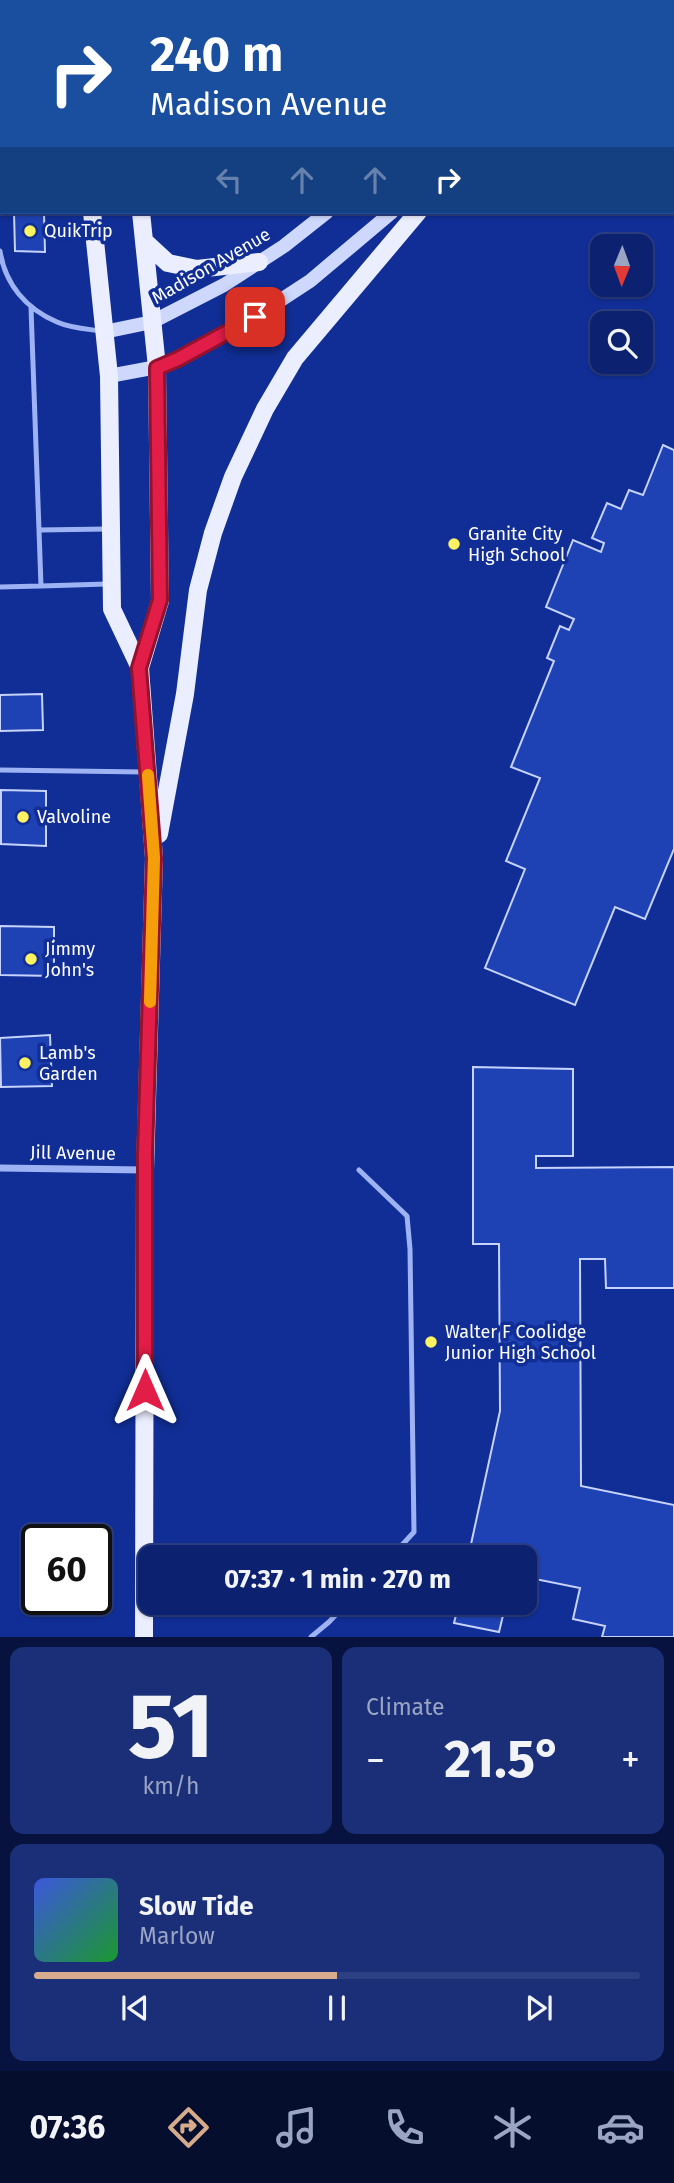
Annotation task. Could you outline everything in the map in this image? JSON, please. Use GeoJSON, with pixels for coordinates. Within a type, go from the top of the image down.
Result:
{"type":"FeatureCollection","features":[{"type":"Feature","properties":{"kind":"main road"},"geometry":{"type":"LineString","coordinates":[[92,214],[109,376],[112,609],[139,668],[154,858],[145,1170],[144,1637]]}},
{"type":"Feature","properties":{"kind":"main road"},"geometry":{"type":"LineString","coordinates":[[139,668],[160,600],[157,368],[141,214]]}},
{"type":"Feature","properties":{"kind":"main road","name":"Madison Avenue"},"geometry":{"type":"LineString","coordinates":[[104,332],[152,322],[224,285],[284,246],[324,214]]}},
{"type":"Feature","properties":{"kind":"main road"},"geometry":{"type":"LineString","coordinates":[[109,376],[157,368],[255,317],[310,281],[390,214]]}},
{"type":"Feature","properties":{"kind":"main road"},"geometry":{"type":"LineString","coordinates":[[154,858],[185,694],[198,590],[213,533],[233,477],[265,409],[295,358],[416,214]]}},
{"type":"Feature","properties":{"kind":"main road"},"geometry":{"type":"LineString","coordinates":[[144,241],[168,263],[197,269],[259,262]]}},
{"type":"Feature","properties":{"kind":"street","name":"Jill Avenue"},"geometry":{"type":"LineString","coordinates":[[0,1168],[145,1170]]}},
{"type":"Feature","properties":{"kind":"lane"},"geometry":{"type":"LineString","coordinates":[[0,251],[10,285],[32,308],[59,323],[104,332]]}},
{"type":"Feature","properties":{"kind":"lane"},"geometry":{"type":"LineString","coordinates":[[32,308],[41,586]]}},
{"type":"Feature","properties":{"kind":"lane"},"geometry":{"type":"LineString","coordinates":[[38,530],[111,529]]}},
{"type":"Feature","properties":{"kind":"lane"},"geometry":{"type":"LineString","coordinates":[[0,587],[112,584]]}},
{"type":"Feature","properties":{"kind":"lane"},"geometry":{"type":"LineString","coordinates":[[0,770],[148,772]]}},
{"type":"Feature","properties":{"kind":"lane"},"geometry":{"type":"LineString","coordinates":[[359,1170],[407,1216],[410,1249],[414,1532],[402,1545]]}},
{"type":"Feature","properties":{"kind":"lane"},"geometry":{"type":"LineString","coordinates":[[311,1637],[336,1615]]}},
{"type":"Feature","properties":{"kind":"building","name":"QuikTrip"},"geometry":{"type":"Polygon","coordinates":[[[14,214],[44,214],[45,252],[15,251],[14,214]]]}},
{"type":"Feature","properties":{"kind":"building"},"geometry":{"type":"Polygon","coordinates":[[[663,445],[674,450],[674,849],[645,919],[615,907],[575,1005],[485,968],[525,869],[506,861],[540,778],[511,767],[554,661],[547,658],[560,626],[569,630],[574,619],[546,607],[573,540],[601,552],[604,543],[592,538],[607,503],[621,509],[629,490],[643,495],[663,445]]]}},
{"type":"Feature","properties":{"kind":"building"},"geometry":{"type":"Polygon","coordinates":[[[42,694],[43,730],[0,731],[0,695],[42,694]]]}},
{"type":"Feature","properties":{"kind":"building","name":"Valvoline"},"geometry":{"type":"Polygon","coordinates":[[[1,790],[46,791],[46,846],[1,844],[1,790]]]}},
{"type":"Feature","properties":{"kind":"building"},"geometry":{"type":"Polygon","coordinates":[[[0,926],[54,927],[54,976],[0,975],[0,926]]]}},
{"type":"Feature","properties":{"kind":"building"},"geometry":{"type":"Polygon","coordinates":[[[50,1035],[52,1086],[1,1087],[0,1038],[50,1035]]]}},
{"type":"Feature","properties":{"kind":"building"},"geometry":{"type":"Polygon","coordinates":[[[473,1067],[573,1069],[573,1156],[536,1156],[536,1168],[674,1167],[674,1288],[606,1288],[605,1259],[580,1259],[581,1486],[674,1505],[674,1637],[602,1637],[605,1626],[573,1619],[580,1588],[537,1579],[537,1545],[471,1545],[500,1411],[499,1244],[473,1244],[473,1067]]]}},
{"type":"Feature","properties":{"kind":"building"},"geometry":{"type":"Polygon","coordinates":[[[456,1615],[503,1615],[499,1632],[454,1623],[456,1615]]]}},
{"type":"Feature","properties":{"kind":"slow traffic"},"geometry":{"type":"LineString","coordinates":[[148,775],[154,858],[150,1002]]}},
{"type":"Feature","properties":{"kind":"place","name":"QuikTrip"},"geometry":{"type":"Point","coordinates":[30,231]}},
{"type":"Feature","properties":{"kind":"place","name":"Granite City High School"},"geometry":{"type":"Point","coordinates":[454,544]}},
{"type":"Feature","properties":{"kind":"place","name":"Valvoline"},"geometry":{"type":"Point","coordinates":[23,817]}},
{"type":"Feature","properties":{"kind":"place","name":"Jimmy John's"},"geometry":{"type":"Point","coordinates":[31,959]}},
{"type":"Feature","properties":{"kind":"place","name":"Lamb's Garden"},"geometry":{"type":"Point","coordinates":[25,1063]}},
{"type":"Feature","properties":{"kind":"place","name":"Walter F Coolidge Junior High School"},"geometry":{"type":"Point","coordinates":[431,1342]}},
{"type":"Feature","properties":{"kind":"route"},"geometry":{"type":"LineString","coordinates":[[145,1390],[145,1154],[154,858],[139,668],[160,600],[157,368],[255,317]]}}]}
